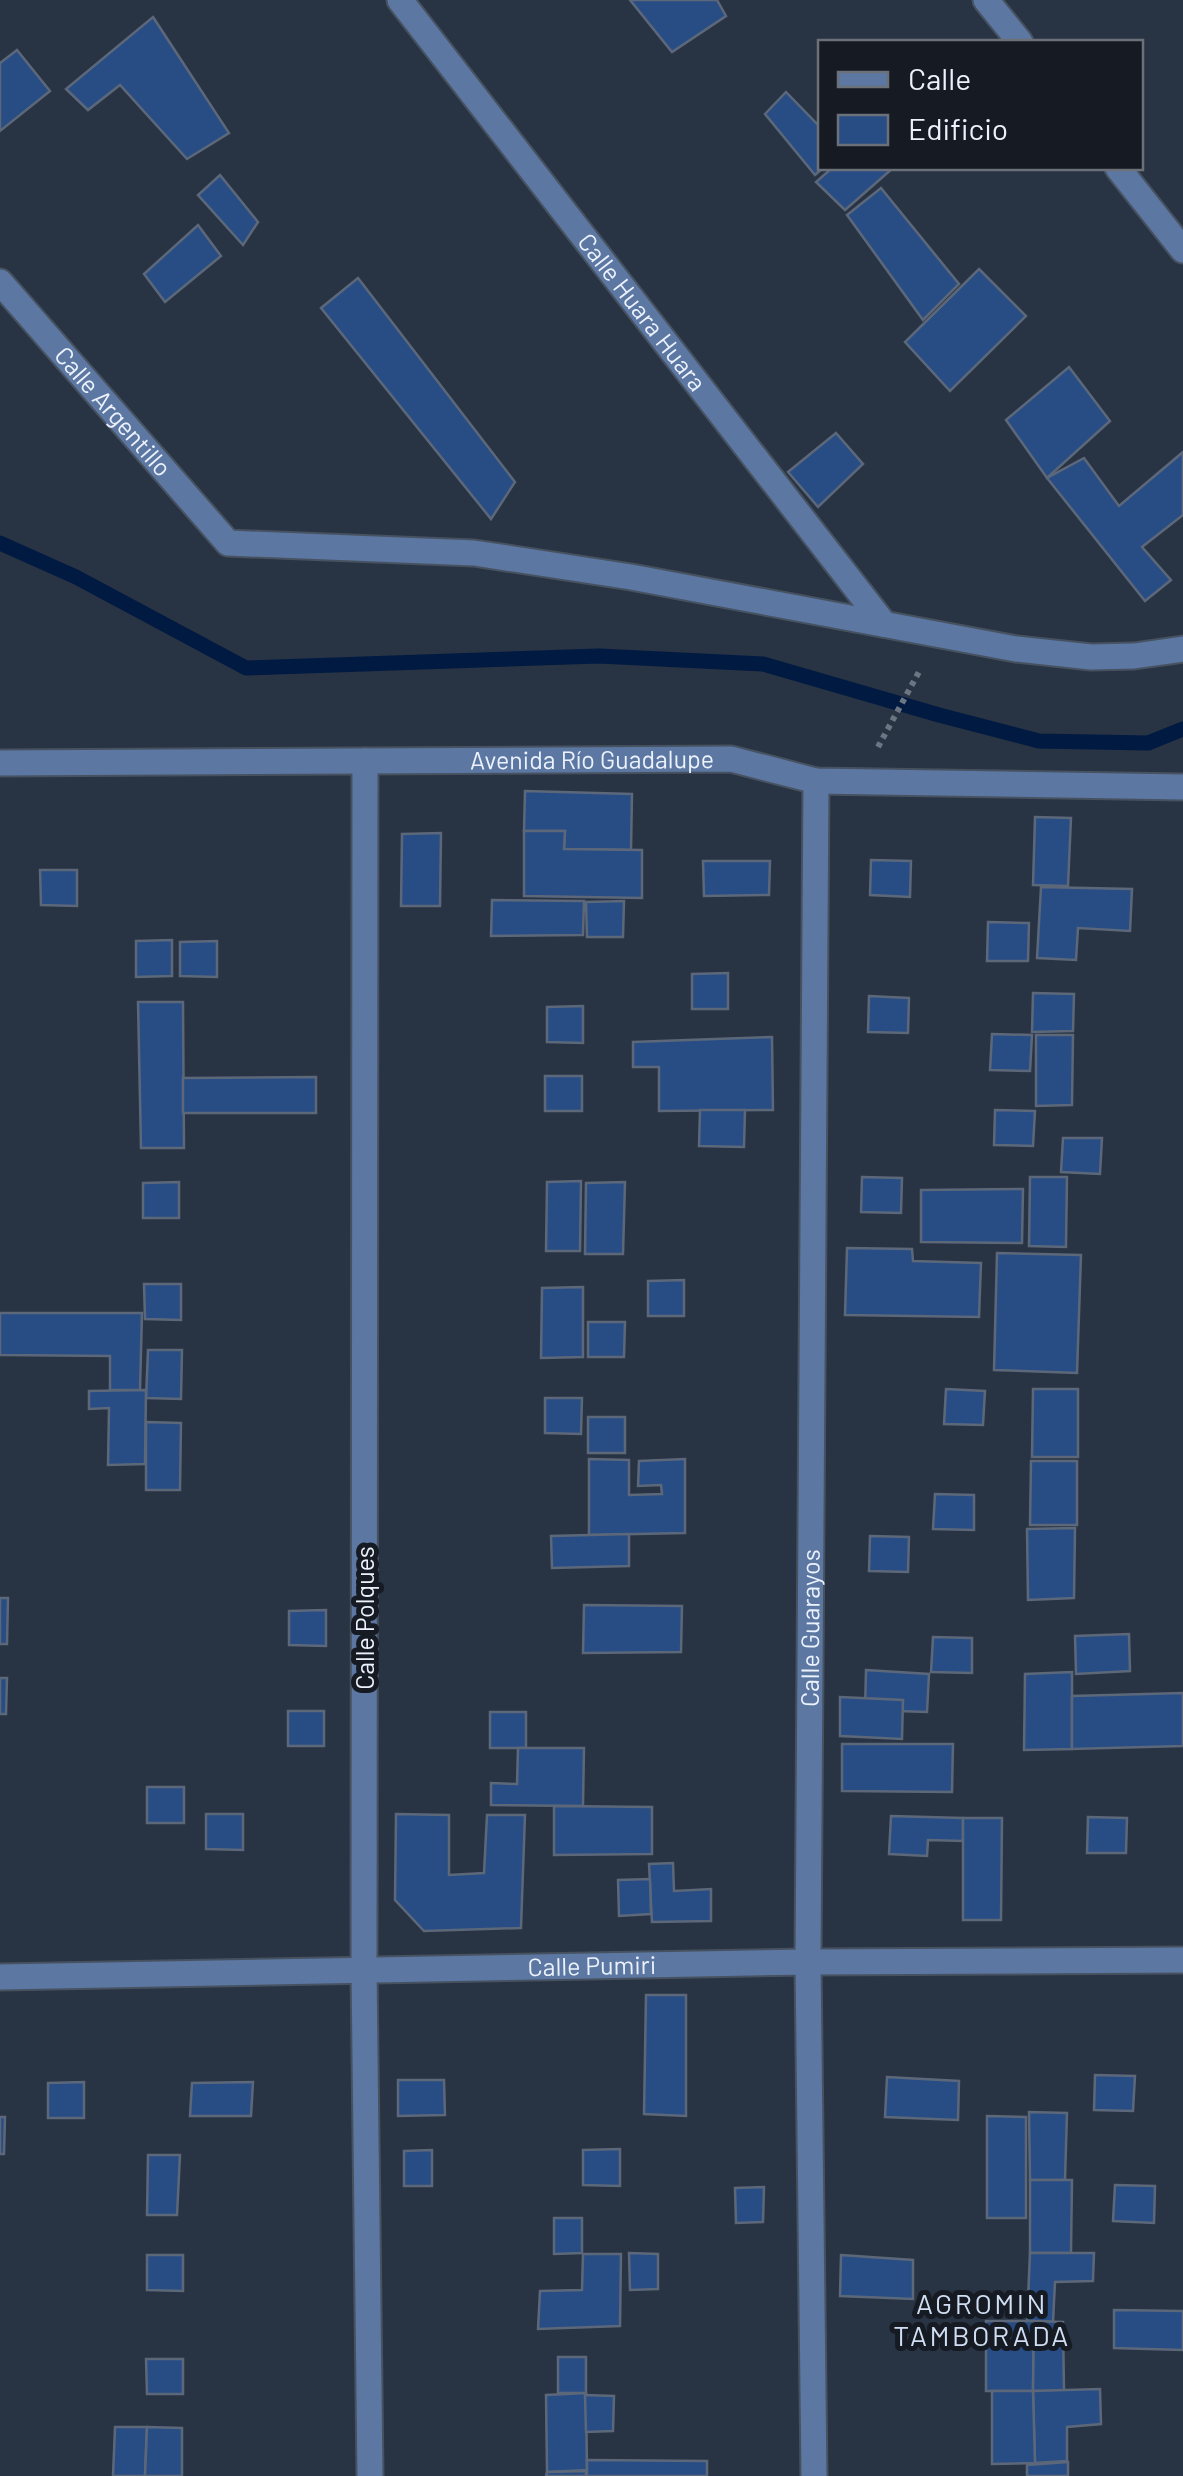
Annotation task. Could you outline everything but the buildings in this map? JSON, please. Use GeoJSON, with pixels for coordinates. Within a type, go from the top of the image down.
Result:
{"type":"FeatureCollection","features":[{"type":"Feature","properties":{"kind":"street","name":"Calle Huara Huara"},"geometry":{"type":"LineString","coordinates":[[400,0],[884,624]]}},
{"type":"Feature","properties":{"kind":"street"},"geometry":{"type":"LineString","coordinates":[[986,0],[1018,40]]}},
{"type":"Feature","properties":{"kind":"street"},"geometry":{"type":"LineString","coordinates":[[1120,170],[1183,250]]}},
{"type":"Feature","properties":{"kind":"street","name":"Calle Argentillo"},"geometry":{"type":"LineString","coordinates":[[0,282],[228,544],[474,554],[631,577],[884,624]]}},
{"type":"Feature","properties":{"kind":"street"},"geometry":{"type":"LineString","coordinates":[[884,624],[1091,657],[1183,649]]}},
{"type":"Feature","properties":{"kind":"street","name":"Avenida Río Guadalupe"},"geometry":{"type":"LineString","coordinates":[[0,764],[731,759],[816,780],[1183,788]]}},
{"type":"Feature","properties":{"kind":"street","name":"Calle Polques"},"geometry":{"type":"LineString","coordinates":[[365,761],[364,1970],[370,2476]]}},
{"type":"Feature","properties":{"kind":"street","name":"Calle Guarayos"},"geometry":{"type":"LineString","coordinates":[[814,2476],[808,1962],[816,780]]}},
{"type":"Feature","properties":{"kind":"street","name":"Calle Pumiri"},"geometry":{"type":"LineString","coordinates":[[0,1976],[808,1962],[1183,1960]]}},
{"type":"Feature","properties":{"kind":"path"},"geometry":{"type":"LineString","coordinates":[[892,722],[911,686]]}},
{"type":"Feature","properties":{"kind":"waterway"},"geometry":{"type":"LineString","coordinates":[[0,543],[76,577],[246,668],[599,656],[763,664],[1039,741],[1148,743],[1183,729]]}},
{"type":"Feature","properties":{"kind":"district","name":"AGROMIN TAMBORADA"},"geometry":{"type":"Point","coordinates":[982,2320]}}]}
